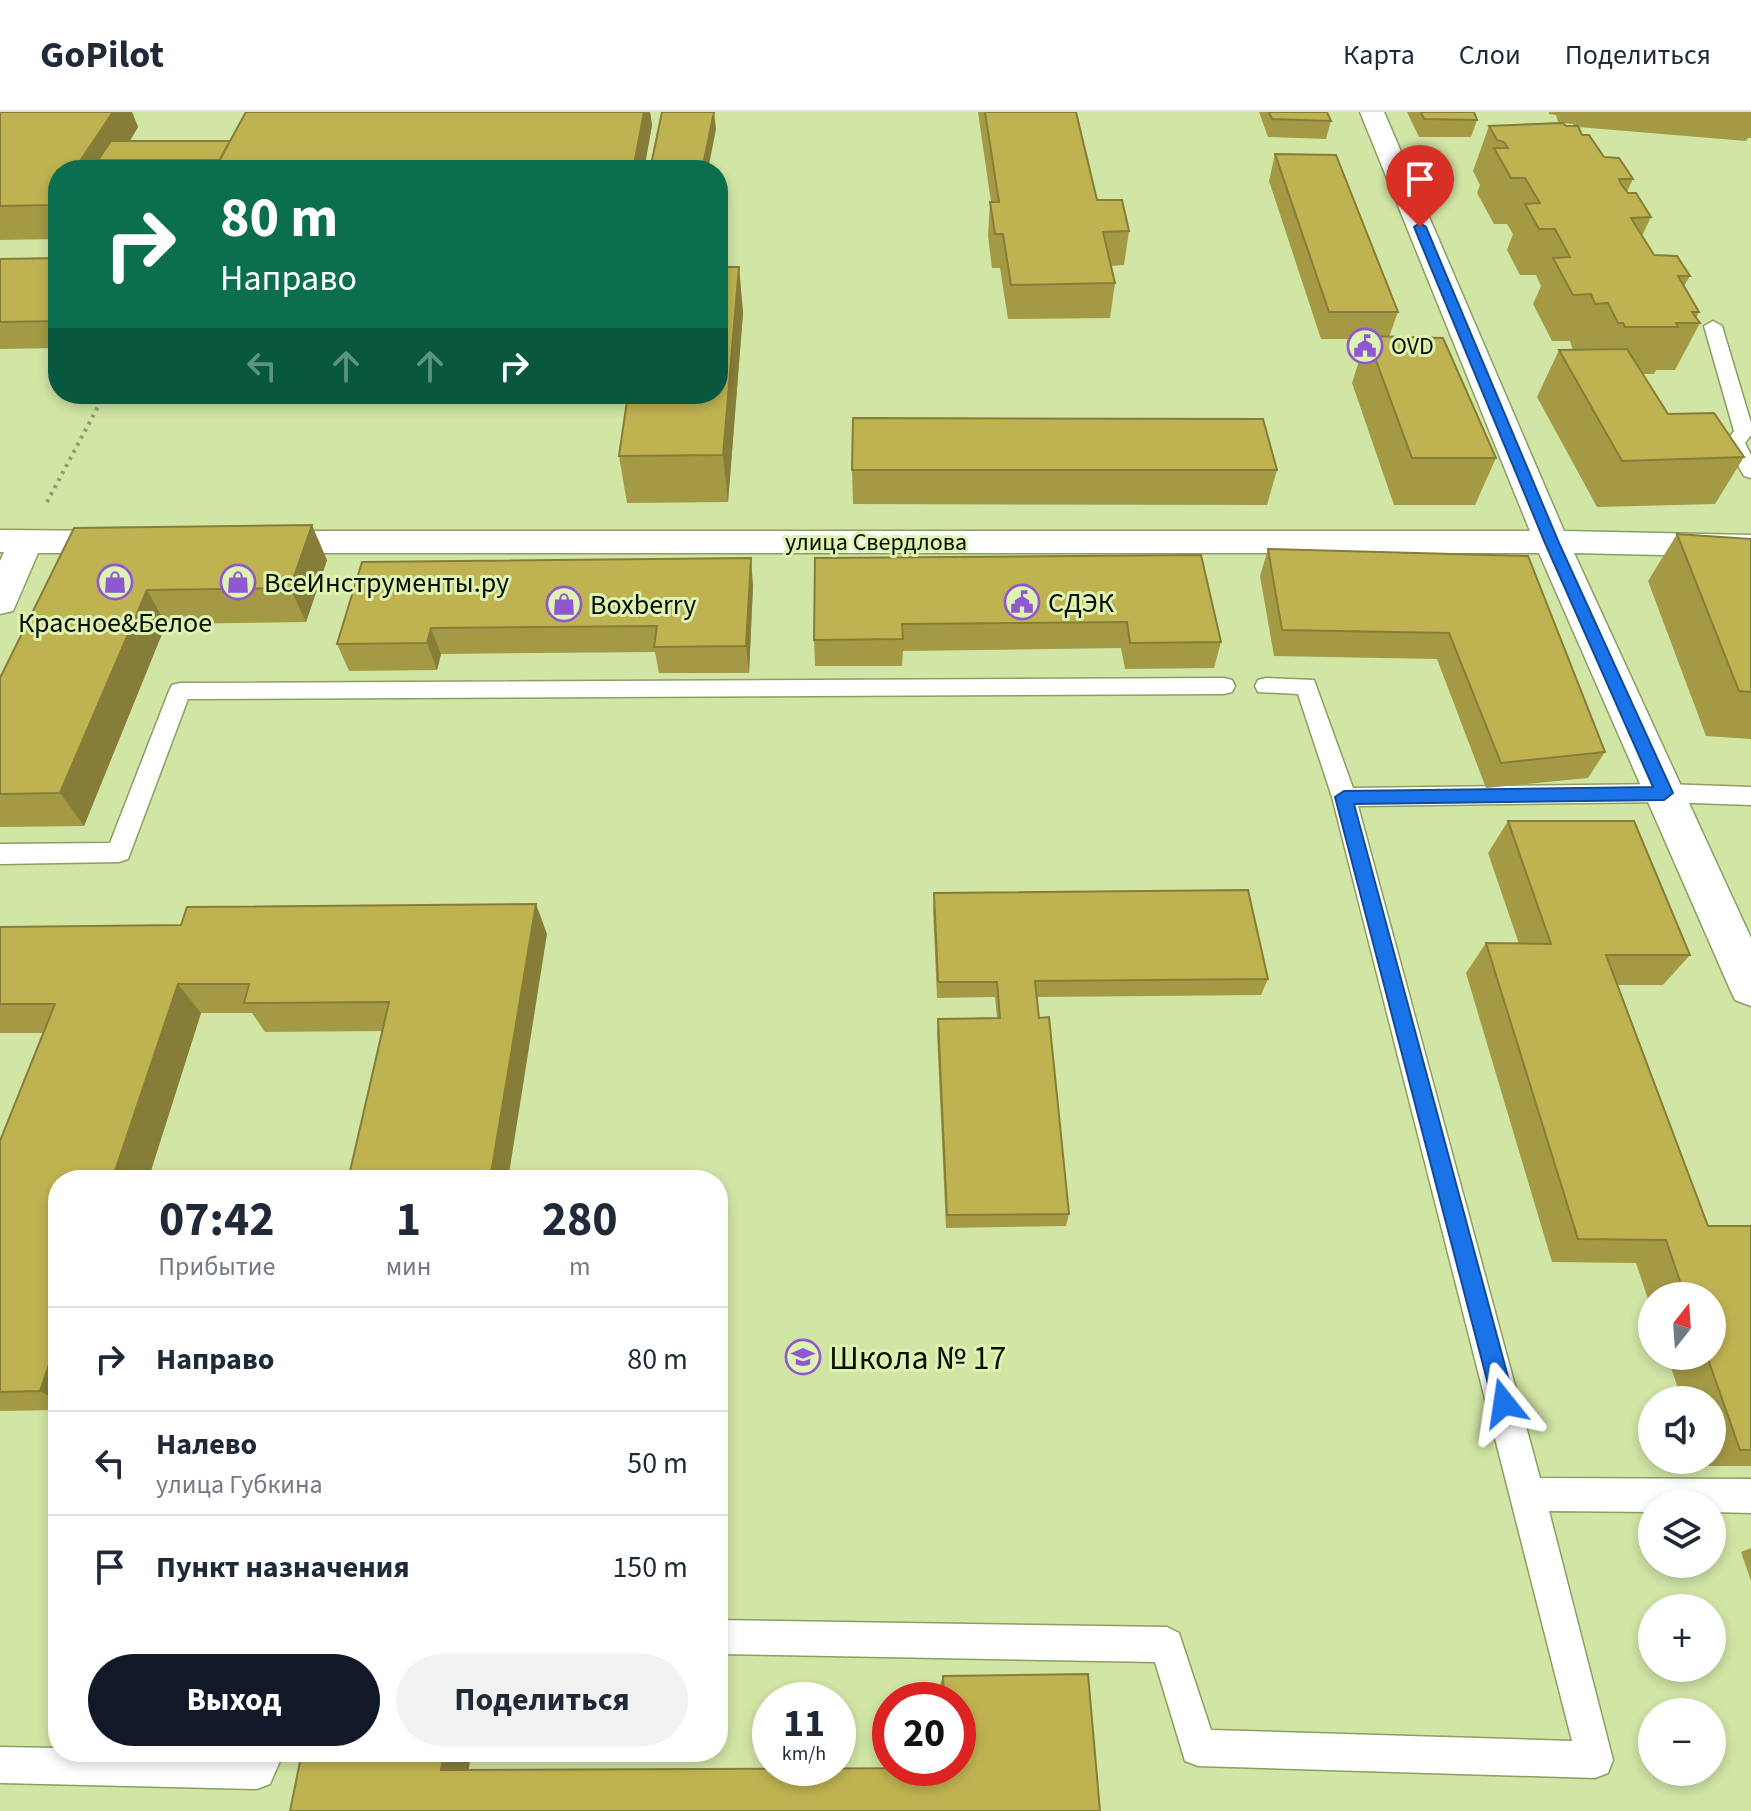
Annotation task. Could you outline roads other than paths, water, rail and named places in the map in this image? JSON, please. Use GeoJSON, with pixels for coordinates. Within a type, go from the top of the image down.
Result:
{"type":"FeatureCollection","features":[{"type":"Feature","properties":{"kind":"street"},"geometry":{"type":"LineString","coordinates":[[1372,112],[1552,543],[1751,987]]}},
{"type":"Feature","properties":{"kind":"street"},"geometry":{"type":"LineString","coordinates":[[0,602],[13,541],[157,542]]}},
{"type":"Feature","properties":{"kind":"street","name":"улица Свердлова"},"geometry":{"type":"LineString","coordinates":[[221,542],[1671,542],[1751,546]]}},
{"type":"Feature","properties":{"kind":"lane"},"geometry":{"type":"LineString","coordinates":[[1713,326],[1744,431],[1735,443],[1751,472]]}},
{"type":"Feature","properties":{"kind":"lane"},"geometry":{"type":"LineString","coordinates":[[0,854],[119,852],[180,691],[1224,686]]}},
{"type":"Feature","properties":{"kind":"lane"},"geometry":{"type":"LineString","coordinates":[[728,1637],[1167,1645],[1198,1748],[1595,1760],[1344,797],[1306,686],[1266,686]]}},
{"type":"Feature","properties":{"kind":"lane"},"geometry":{"type":"LineString","coordinates":[[1344,797],[1664,793],[1751,796]]}},
{"type":"Feature","properties":{"kind":"lane"},"geometry":{"type":"LineString","coordinates":[[1528,1494],[1751,1496]]}},
{"type":"Feature","properties":{"kind":"lane"},"geometry":{"type":"LineString","coordinates":[[0,1765],[257,1771],[261,1762]]}},
{"type":"Feature","properties":{"kind":"place","name":"OVD"},"geometry":{"type":"Point","coordinates":[1365,346]}},
{"type":"Feature","properties":{"kind":"place","name":"Красное&Белое"},"geometry":{"type":"Point","coordinates":[115,582]}},
{"type":"Feature","properties":{"kind":"place","name":"ВсеИнструменты.ру"},"geometry":{"type":"Point","coordinates":[238,582]}},
{"type":"Feature","properties":{"kind":"place","name":"СДЭК"},"geometry":{"type":"Point","coordinates":[1022,602]}},
{"type":"Feature","properties":{"kind":"place","name":"Boxberry"},"geometry":{"type":"Point","coordinates":[564,604]}},
{"type":"Feature","properties":{"kind":"place","name":"Школа № 17"},"geometry":{"type":"Point","coordinates":[803,1357]}}]}
